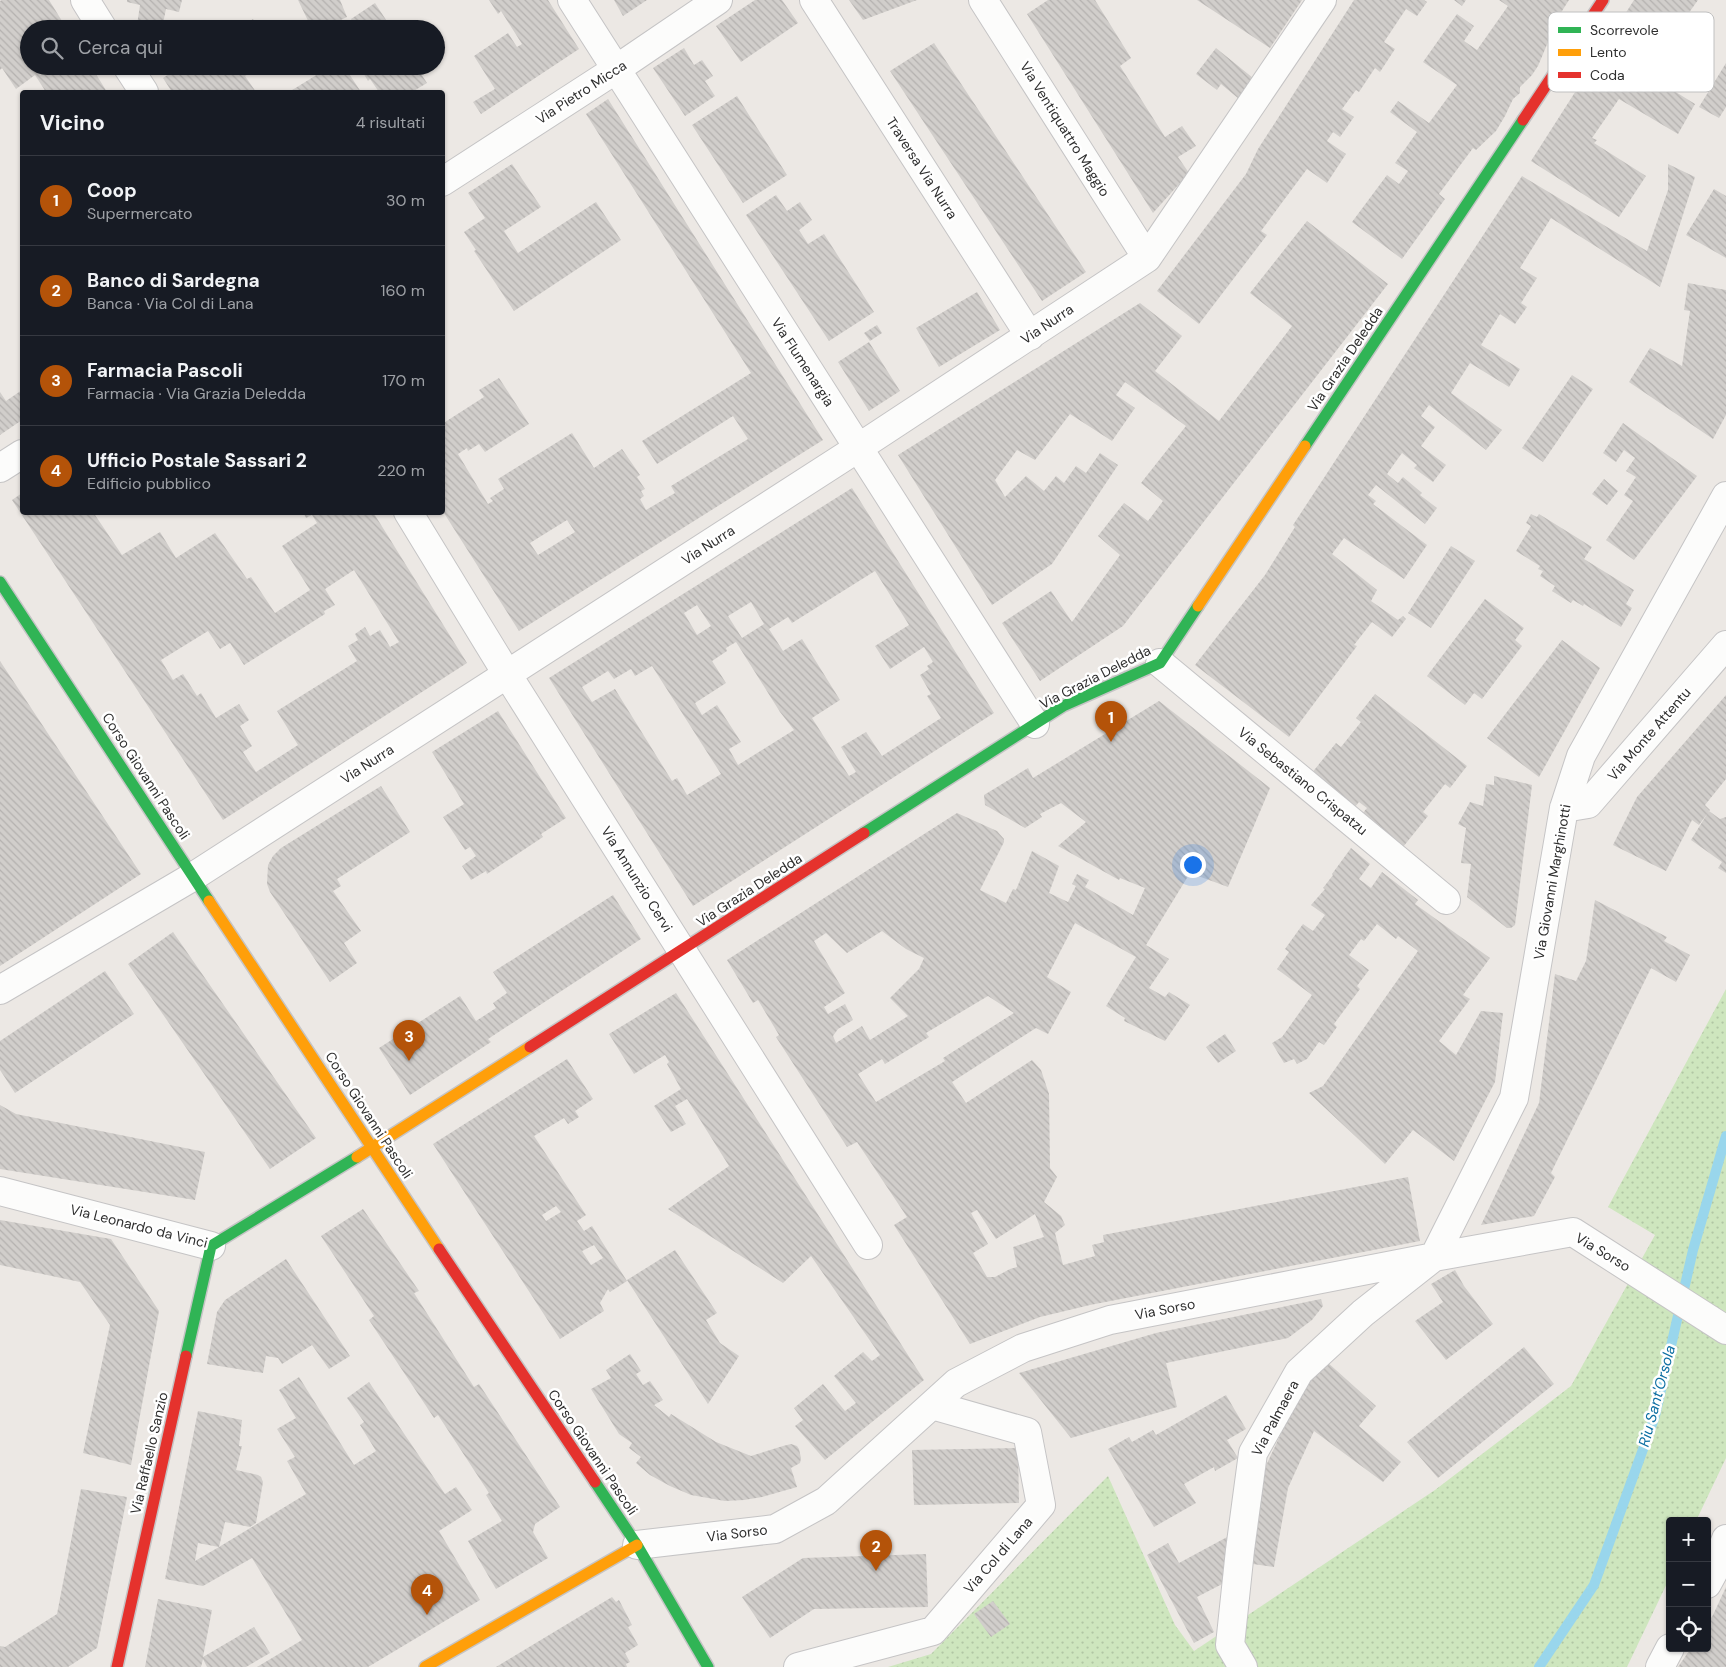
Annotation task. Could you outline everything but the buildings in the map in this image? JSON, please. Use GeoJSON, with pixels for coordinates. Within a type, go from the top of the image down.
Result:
{"type":"FeatureCollection","features":[{"type":"Feature","properties":{"kind":"street"},"geometry":{"type":"LineString","coordinates":[[85,0],[98,20]]}},
{"type":"Feature","properties":{"kind":"street","name":"Via Flumenargia"},"geometry":{"type":"LineString","coordinates":[[572,0],[1035,724]]}},
{"type":"Feature","properties":{"kind":"street","name":"Via Pietro Micca"},"geometry":{"type":"LineString","coordinates":[[445,180],[615,70],[718,0]]}},
{"type":"Feature","properties":{"kind":"street","name":"Traversa Via Nurra"},"geometry":{"type":"LineString","coordinates":[[814,0],[1030,336]]}},
{"type":"Feature","properties":{"kind":"street","name":"Via Ventiquattro Maggio"},"geometry":{"type":"LineString","coordinates":[[983,0],[1147,258]]}},
{"type":"Feature","properties":{"kind":"street","name":"Via Nurra"},"geometry":{"type":"LineString","coordinates":[[0,990],[194,876],[858,448],[1147,258],[1322,0]]}},
{"type":"Feature","properties":{"kind":"street","name":"Via Grazia Deledda"},"geometry":{"type":"LineString","coordinates":[[1595,12],[1603,0]]}},
{"type":"Feature","properties":{"kind":"street"},"geometry":{"type":"LineString","coordinates":[[134,75],[143,90]]}},
{"type":"Feature","properties":{"kind":"street","name":"Via Grazia Deledda"},"geometry":{"type":"LineString","coordinates":[[372,1148],[1063,706],[1160,663],[1548,82]]}},
{"type":"Feature","properties":{"kind":"street"},"geometry":{"type":"LineString","coordinates":[[0,468],[20,455]]}},
{"type":"Feature","properties":{"kind":"street","name":"Via Giovanni Marghinotti"},"geometry":{"type":"LineString","coordinates":[[1434,1257],[1514,1098],[1564,808],[1581,756],[1726,496]]}},
{"type":"Feature","properties":{"kind":"street","name":"Via Annunzio Cervi"},"geometry":{"type":"LineString","coordinates":[[410,515],[507,674],[868,1245]]}},
{"type":"Feature","properties":{"kind":"street","name":"Corso Giovanni Pascoli"},"geometry":{"type":"LineString","coordinates":[[0,582],[372,1148],[637,1544],[708,1667]]}},
{"type":"Feature","properties":{"kind":"street","name":"Via Monte Attentu"},"geometry":{"type":"LineString","coordinates":[[1564,808],[1588,804],[1726,645]]}},
{"type":"Feature","properties":{"kind":"street","name":"Via Sebastiano Crispatzu"},"geometry":{"type":"LineString","coordinates":[[1160,663],[1446,900]]}},
{"type":"Feature","properties":{"kind":"street","name":"Via Leonardo da Vinci"},"geometry":{"type":"LineString","coordinates":[[0,1191],[211,1246],[372,1148]]}},
{"type":"Feature","properties":{"kind":"street","name":"Via Sorso"},"geometry":{"type":"LineString","coordinates":[[637,1544],[775,1529],[826,1501],[956,1383],[1023,1348],[1110,1320],[1573,1232],[1726,1330]]}},
{"type":"Feature","properties":{"kind":"street","name":"Via Raffaello Sanzio"},"geometry":{"type":"LineString","coordinates":[[117,1667],[211,1246]]}},
{"type":"Feature","properties":{"kind":"street","name":"Via Palmaera"},"geometry":{"type":"LineString","coordinates":[[1243,1667],[1230,1645],[1253,1454],[1299,1372],[1363,1314],[1434,1257]]}},
{"type":"Feature","properties":{"kind":"street","name":"Via Col di Lana"},"geometry":{"type":"LineString","coordinates":[[798,1667],[933,1631],[1041,1505],[1027,1432],[932,1405]]}},
{"type":"Feature","properties":{"kind":"street"},"geometry":{"type":"LineString","coordinates":[[1711,1578],[1726,1539]]}},
{"type":"Feature","properties":{"kind":"street"},"geometry":{"type":"LineString","coordinates":[[425,1667],[637,1544]]}},
{"type":"Feature","properties":{"kind":"street"},"geometry":{"type":"LineString","coordinates":[[1660,1667],[1668,1652]]}},
{"type":"Feature","properties":{"kind":"green space"},"geometry":{"type":"Polygon","coordinates":[[[1726,989],[1726,1458],[1698,1517],[1666,1517],[1666,1585],[1627,1667],[888,1667],[931,1654],[1108,1476],[1175,1625],[1194,1651],[1435,1490],[1571,1386],[1655,1235],[1608,1207],[1726,989]]]}},
{"type":"Feature","properties":{"kind":"waterway","name":"Riu Sant'Orsola"},"geometry":{"type":"LineString","coordinates":[[1539,1667],[1594,1585],[1655,1416],[1693,1250],[1726,1136]]}},
{"type":"Feature","properties":{"kind":"traffic: fast"},"geometry":{"type":"LineString","coordinates":[[1305,446],[1523,120]]}},
{"type":"Feature","properties":{"kind":"traffic: fast"},"geometry":{"type":"LineString","coordinates":[[0,582],[209,901]]}},
{"type":"Feature","properties":{"kind":"traffic: fast"},"geometry":{"type":"LineString","coordinates":[[864,833],[1063,706],[1160,663],[1198,606]]}},
{"type":"Feature","properties":{"kind":"traffic: fast"},"geometry":{"type":"LineString","coordinates":[[186,1356],[211,1246],[357,1157]]}},
{"type":"Feature","properties":{"kind":"traffic: fast"},"geometry":{"type":"LineString","coordinates":[[595,1482],[637,1545],[708,1667]]}},
{"type":"Feature","properties":{"kind":"traffic: slow"},"geometry":{"type":"LineString","coordinates":[[1198,606],[1305,446]]}},
{"type":"Feature","properties":{"kind":"traffic: slow"},"geometry":{"type":"LineString","coordinates":[[209,901],[439,1249]]}},
{"type":"Feature","properties":{"kind":"traffic: slow"},"geometry":{"type":"LineString","coordinates":[[357,1157],[530,1047]]}},
{"type":"Feature","properties":{"kind":"traffic: slow"},"geometry":{"type":"LineString","coordinates":[[425,1667],[637,1545]]}},
{"type":"Feature","properties":{"kind":"traffic: jam"},"geometry":{"type":"LineString","coordinates":[[1595,12],[1603,0]]}},
{"type":"Feature","properties":{"kind":"traffic: jam"},"geometry":{"type":"LineString","coordinates":[[1523,120],[1548,82]]}},
{"type":"Feature","properties":{"kind":"traffic: jam"},"geometry":{"type":"LineString","coordinates":[[530,1047],[864,833]]}},
{"type":"Feature","properties":{"kind":"traffic: jam"},"geometry":{"type":"LineString","coordinates":[[439,1249],[595,1482]]}},
{"type":"Feature","properties":{"kind":"traffic: jam"},"geometry":{"type":"LineString","coordinates":[[117,1667],[186,1356]]}},
{"type":"Feature","properties":{"kind":"place","name":"Coop"},"geometry":{"type":"Point","coordinates":[1111,742]}},
{"type":"Feature","properties":{"kind":"place","name":"Farmacia Pascoli"},"geometry":{"type":"Point","coordinates":[409,1061]}},
{"type":"Feature","properties":{"kind":"place","name":"Banco di Sardegna"},"geometry":{"type":"Point","coordinates":[876,1571]}},
{"type":"Feature","properties":{"kind":"place","name":"Ufficio Postale Sassari 2"},"geometry":{"type":"Point","coordinates":[427,1615]}}]}
